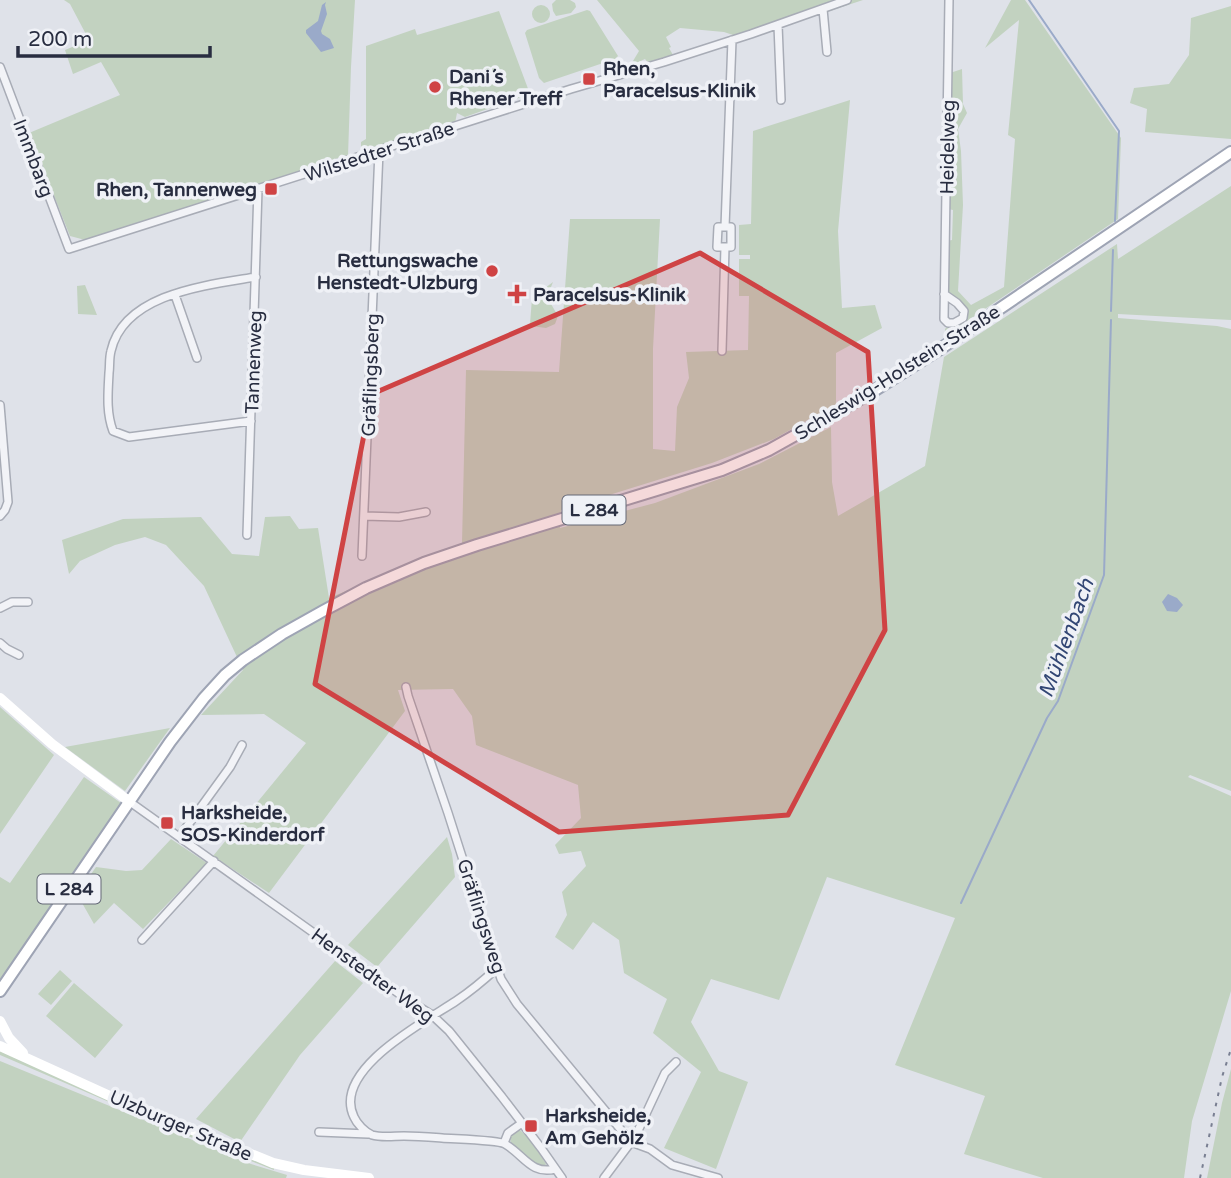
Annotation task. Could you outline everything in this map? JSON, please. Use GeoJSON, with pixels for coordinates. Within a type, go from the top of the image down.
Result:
{"type":"FeatureCollection","features":[{"type":"Feature","properties":{"kind":"main road","name":"Schleswig-Holstein-Straße"},"geometry":{"type":"LineString","coordinates":[[0,991],[170,741],[204,698],[243,660],[282,634],[366,588],[424,563],[711,473],[769,450],[864,397],[940,349],[1231,152]]}},
{"type":"Feature","properties":{"kind":"main road"},"geometry":{"type":"LineString","coordinates":[[0,698],[54,746],[130,802]]}},
{"type":"Feature","properties":{"kind":"main road","name":"Schleswig-Holstein-Straße"},"geometry":{"type":"LineString","coordinates":[[0,1004],[9,977]]}},
{"type":"Feature","properties":{"kind":"main road"},"geometry":{"type":"LineString","coordinates":[[0,1021],[9,1038],[35,1062]]}},
{"type":"Feature","properties":{"kind":"main road","name":"Ulzburger Straße"},"geometry":{"type":"LineString","coordinates":[[0,1046],[290,1171],[369,1178]]}},
{"type":"Feature","properties":{"kind":"street","name":"Wilstedter Straße"},"geometry":{"type":"LineString","coordinates":[[69,249],[732,40],[847,0]]}},
{"type":"Feature","properties":{"kind":"street","name":"Heidelweg"},"geometry":{"type":"LineString","coordinates":[[944,294],[949,0]]}},
{"type":"Feature","properties":{"kind":"street"},"geometry":{"type":"LineString","coordinates":[[823,9],[827,52]]}},
{"type":"Feature","properties":{"kind":"street"},"geometry":{"type":"LineString","coordinates":[[778,24],[781,100]]}},
{"type":"Feature","properties":{"kind":"street"},"geometry":{"type":"LineString","coordinates":[[726,227],[732,40]]}},
{"type":"Feature","properties":{"kind":"street","name":"Immbarg"},"geometry":{"type":"LineString","coordinates":[[0,67],[69,249]]}},
{"type":"Feature","properties":{"kind":"street","name":"Gräflingsberg"},"geometry":{"type":"LineString","coordinates":[[362,556],[379,150]]}},
{"type":"Feature","properties":{"kind":"street","name":"Tannenweg"},"geometry":{"type":"LineString","coordinates":[[247,535],[258,189]]}},
{"type":"Feature","properties":{"kind":"street"},"geometry":{"type":"LineString","coordinates":[[718,227],[726,227],[731,227],[731,247],[717,247],[718,227]]}},
{"type":"Feature","properties":{"kind":"street"},"geometry":{"type":"LineString","coordinates":[[722,351],[725,247]]}},
{"type":"Feature","properties":{"kind":"street"},"geometry":{"type":"LineString","coordinates":[[251,421],[129,437],[113,431],[108,417],[108,383],[110,351],[118,333],[137,312],[147,305],[175,295],[256,277]]}},
{"type":"Feature","properties":{"kind":"street"},"geometry":{"type":"LineString","coordinates":[[175,295],[197,358]]}},
{"type":"Feature","properties":{"kind":"street"},"geometry":{"type":"LineString","coordinates":[[0,405],[8,502],[0,516]]}},
{"type":"Feature","properties":{"kind":"street"},"geometry":{"type":"LineString","coordinates":[[364,516],[399,517],[426,512]]}},
{"type":"Feature","properties":{"kind":"street"},"geometry":{"type":"LineString","coordinates":[[0,608],[12,602],[28,602]]}},
{"type":"Feature","properties":{"kind":"street"},"geometry":{"type":"LineString","coordinates":[[0,643],[19,655]]}},
{"type":"Feature","properties":{"kind":"street","name":"Gräflingsweg"},"geometry":{"type":"LineString","coordinates":[[407,687],[501,979],[559,1057],[631,1142]]}},
{"type":"Feature","properties":{"kind":"street"},"geometry":{"type":"LineString","coordinates":[[180,836],[230,767],[242,744]]}},
{"type":"Feature","properties":{"kind":"street","name":"Henstedter Weg"},"geometry":{"type":"LineString","coordinates":[[130,802],[432,1015],[477,1065],[562,1178]]}},
{"type":"Feature","properties":{"kind":"street"},"geometry":{"type":"LineString","coordinates":[[142,940],[214,861]]}},
{"type":"Feature","properties":{"kind":"street"},"geometry":{"type":"LineString","coordinates":[[369,1134],[355,1119],[351,1110],[351,1094],[357,1079],[385,1049],[466,994],[497,968]]}},
{"type":"Feature","properties":{"kind":"street"},"geometry":{"type":"LineString","coordinates":[[604,1178],[636,1135],[665,1073],[676,1062]]}},
{"type":"Feature","properties":{"kind":"street"},"geometry":{"type":"LineString","coordinates":[[346,1134],[355,1119]]}},
{"type":"Feature","properties":{"kind":"street"},"geometry":{"type":"LineString","coordinates":[[504,1143],[508,1133],[522,1123]]}},
{"type":"Feature","properties":{"kind":"street"},"geometry":{"type":"LineString","coordinates":[[320,1132],[504,1143],[536,1168],[546,1171],[555,1169]]}},
{"type":"Feature","properties":{"kind":"street"},"geometry":{"type":"LineString","coordinates":[[631,1142],[650,1149],[672,1165],[718,1178]]}},
{"type":"Feature","properties":{"kind":"highlighted area"},"geometry":{"type":"Polygon","coordinates":[[[700,253],[868,352],[885,630],[788,815],[559,832],[315,684],[372,394],[700,253]]]}},
{"type":"Feature","properties":{"kind":"green space"},"geometry":{"type":"Polygon","coordinates":[[[64,0],[355,0],[348,156],[89,241],[70,236],[29,133],[120,95],[101,62],[73,74],[65,50],[89,40],[70,4],[64,0]]]}},
{"type":"Feature","properties":{"kind":"green space"},"geometry":{"type":"Polygon","coordinates":[[[556,0],[570,0],[576,7],[571,13],[556,16],[552,4],[556,0]]]}},
{"type":"Feature","properties":{"kind":"green space"},"geometry":{"type":"Polygon","coordinates":[[[597,0],[863,0],[745,39],[724,32],[680,28],[666,37],[673,55],[649,64],[645,59],[630,66],[639,51],[597,0]]]}},
{"type":"Feature","properties":{"kind":"green space"},"geometry":{"type":"Polygon","coordinates":[[[1011,0],[1025,0],[1121,138],[1118,219],[945,336],[945,329],[949,325],[955,325],[965,311],[946,292],[947,241],[952,240],[953,210],[948,209],[950,73],[962,69],[963,104],[967,113],[958,129],[963,205],[958,291],[971,305],[1004,287],[1015,139],[1008,135],[1019,20],[985,48],[1011,0]]]}},
{"type":"Feature","properties":{"kind":"green space"},"geometry":{"type":"Polygon","coordinates":[[[541,5],[547,8],[550,14],[547,20],[541,23],[535,20],[532,14],[535,8],[541,5]]]}},
{"type":"Feature","properties":{"kind":"green space"},"geometry":{"type":"Polygon","coordinates":[[[1231,6],[1231,139],[1145,132],[1147,109],[1130,103],[1134,88],[1169,84],[1189,55],[1191,18],[1231,6]]]}},
{"type":"Feature","properties":{"kind":"green space"},"geometry":{"type":"Polygon","coordinates":[[[587,10],[618,56],[544,83],[539,78],[525,33],[527,30],[587,10]]]}},
{"type":"Feature","properties":{"kind":"green space"},"geometry":{"type":"Polygon","coordinates":[[[499,11],[530,94],[465,117],[457,113],[455,123],[402,142],[361,152],[361,142],[366,139],[366,46],[415,29],[417,35],[499,11]]]}},
{"type":"Feature","properties":{"kind":"green space"},"geometry":{"type":"Polygon","coordinates":[[[850,100],[838,231],[842,308],[875,305],[882,328],[836,353],[836,404],[774,439],[712,463],[561,510],[560,528],[655,503],[759,464],[831,427],[832,482],[838,516],[925,466],[944,357],[1117,244],[1118,259],[1231,186],[1231,320],[1118,314],[1118,318],[1231,329],[1231,791],[1190,775],[1188,777],[1231,796],[1231,991],[1192,1121],[1184,1178],[1043,1178],[964,1154],[985,1096],[895,1065],[955,918],[827,877],[779,1000],[711,979],[691,1022],[719,1071],[748,1082],[716,1169],[664,1148],[701,1072],[653,1033],[667,999],[624,973],[619,940],[593,922],[573,950],[555,937],[567,915],[562,892],[586,866],[581,851],[559,854],[555,845],[581,818],[578,785],[476,745],[472,716],[453,689],[398,690],[405,711],[269,893],[213,856],[306,743],[264,714],[201,715],[243,670],[204,586],[166,545],[145,537],[115,545],[80,561],[69,574],[62,540],[123,519],[201,517],[232,554],[259,556],[265,517],[290,516],[299,529],[318,528],[329,598],[462,543],[466,370],[559,372],[570,219],[660,219],[653,349],[653,449],[675,451],[677,407],[689,378],[686,352],[748,350],[749,296],[739,296],[739,259],[750,259],[750,255],[739,255],[739,225],[751,224],[753,131],[850,100]]]}},
{"type":"Feature","properties":{"kind":"green space"},"geometry":{"type":"Polygon","coordinates":[[[553,282],[547,297],[558,316],[555,324],[546,328],[531,326],[532,298],[553,282]]]}},
{"type":"Feature","properties":{"kind":"green space"},"geometry":{"type":"Polygon","coordinates":[[[85,285],[97,315],[78,314],[77,286],[85,285]]]}},
{"type":"Feature","properties":{"kind":"green space"},"geometry":{"type":"Polygon","coordinates":[[[0,707],[54,755],[0,834],[0,707]]]}},
{"type":"Feature","properties":{"kind":"green space"},"geometry":{"type":"Polygon","coordinates":[[[170,728],[125,791],[65,747],[170,728]]]}},
{"type":"Feature","properties":{"kind":"green space"},"geometry":{"type":"Polygon","coordinates":[[[84,777],[121,803],[0,984],[0,877],[10,883],[84,777]]]}},
{"type":"Feature","properties":{"kind":"green space"},"geometry":{"type":"Polygon","coordinates":[[[447,837],[455,877],[377,967],[348,945],[447,837]]]}},
{"type":"Feature","properties":{"kind":"green space"},"geometry":{"type":"Polygon","coordinates":[[[171,839],[207,863],[143,929],[114,903],[94,924],[77,894],[96,867],[142,870],[171,839]]]}},
{"type":"Feature","properties":{"kind":"green space"},"geometry":{"type":"Polygon","coordinates":[[[335,961],[363,983],[300,1055],[240,1142],[196,1119],[335,961]]]}},
{"type":"Feature","properties":{"kind":"green space"},"geometry":{"type":"Polygon","coordinates":[[[60,970],[72,981],[51,1005],[38,994],[60,970]]]}},
{"type":"Feature","properties":{"kind":"green space"},"geometry":{"type":"Polygon","coordinates":[[[74,983],[123,1025],[95,1058],[46,1016],[74,983]]]}},
{"type":"Feature","properties":{"kind":"green space"},"geometry":{"type":"Polygon","coordinates":[[[0,1051],[260,1161],[274,1170],[0,1055],[0,1051]]]}},
{"type":"Feature","properties":{"kind":"green space"},"geometry":{"type":"Polygon","coordinates":[[[0,1061],[251,1164],[287,1175],[286,1178],[0,1178],[0,1061]]]}},
{"type":"Feature","properties":{"kind":"green space"},"geometry":{"type":"Polygon","coordinates":[[[1231,1069],[1231,1178],[1207,1178],[1222,1103],[1231,1069]]]}},
{"type":"Feature","properties":{"kind":"green space"},"geometry":{"type":"Polygon","coordinates":[[[520,1130],[531,1140],[546,1164],[544,1167],[511,1145],[510,1136],[520,1130]]]}},
{"type":"Feature","properties":{"kind":"water"},"geometry":{"type":"Polygon","coordinates":[[[326,2],[327,14],[321,31],[330,39],[334,48],[321,52],[306,30],[318,21],[322,5],[326,2]]]}},
{"type":"Feature","properties":{"kind":"water"},"geometry":{"type":"Polygon","coordinates":[[[1168,594],[1183,605],[1177,612],[1167,611],[1162,602],[1168,594]]]}},
{"type":"Feature","properties":{"kind":"waterway","name":"Mühlenbach"},"geometry":{"type":"LineString","coordinates":[[1029,0],[1119,131],[1115,221]]}},
{"type":"Feature","properties":{"kind":"waterway","name":"Mühlenbach"},"geometry":{"type":"LineString","coordinates":[[1111,311],[1113,250]]}},
{"type":"Feature","properties":{"kind":"waterway","name":"Mühlenbach"},"geometry":{"type":"LineString","coordinates":[[961,903],[1047,718],[1058,701],[1104,575],[1111,320]]}},
{"type":"Feature","properties":{"kind":"railway"},"geometry":{"type":"LineString","coordinates":[[1200,1178],[1222,1077],[1231,1049]]}},
{"type":"Feature","properties":{"kind":"place","name":"Rhen, Paracelsus-Klinik"},"geometry":{"type":"Point","coordinates":[589,79]}},
{"type":"Feature","properties":{"kind":"place","name":"Dani´s Rhener Treff"},"geometry":{"type":"Point","coordinates":[435,87]}},
{"type":"Feature","properties":{"kind":"place","name":"Rhen, Tannenweg"},"geometry":{"type":"Point","coordinates":[271,189]}},
{"type":"Feature","properties":{"kind":"place","name":"Rettungswache Henstedt-Ulzburg"},"geometry":{"type":"Point","coordinates":[492,271]}},
{"type":"Feature","properties":{"kind":"place","name":"Paracelsus-Klinik"},"geometry":{"type":"Point","coordinates":[517,294]}},
{"type":"Feature","properties":{"kind":"place","name":"Harksheide, SOS-Kinderdorf"},"geometry":{"type":"Point","coordinates":[167,823]}},
{"type":"Feature","properties":{"kind":"place","name":"Harksheide, Am Gehölz"},"geometry":{"type":"Point","coordinates":[531,1126]}}]}
